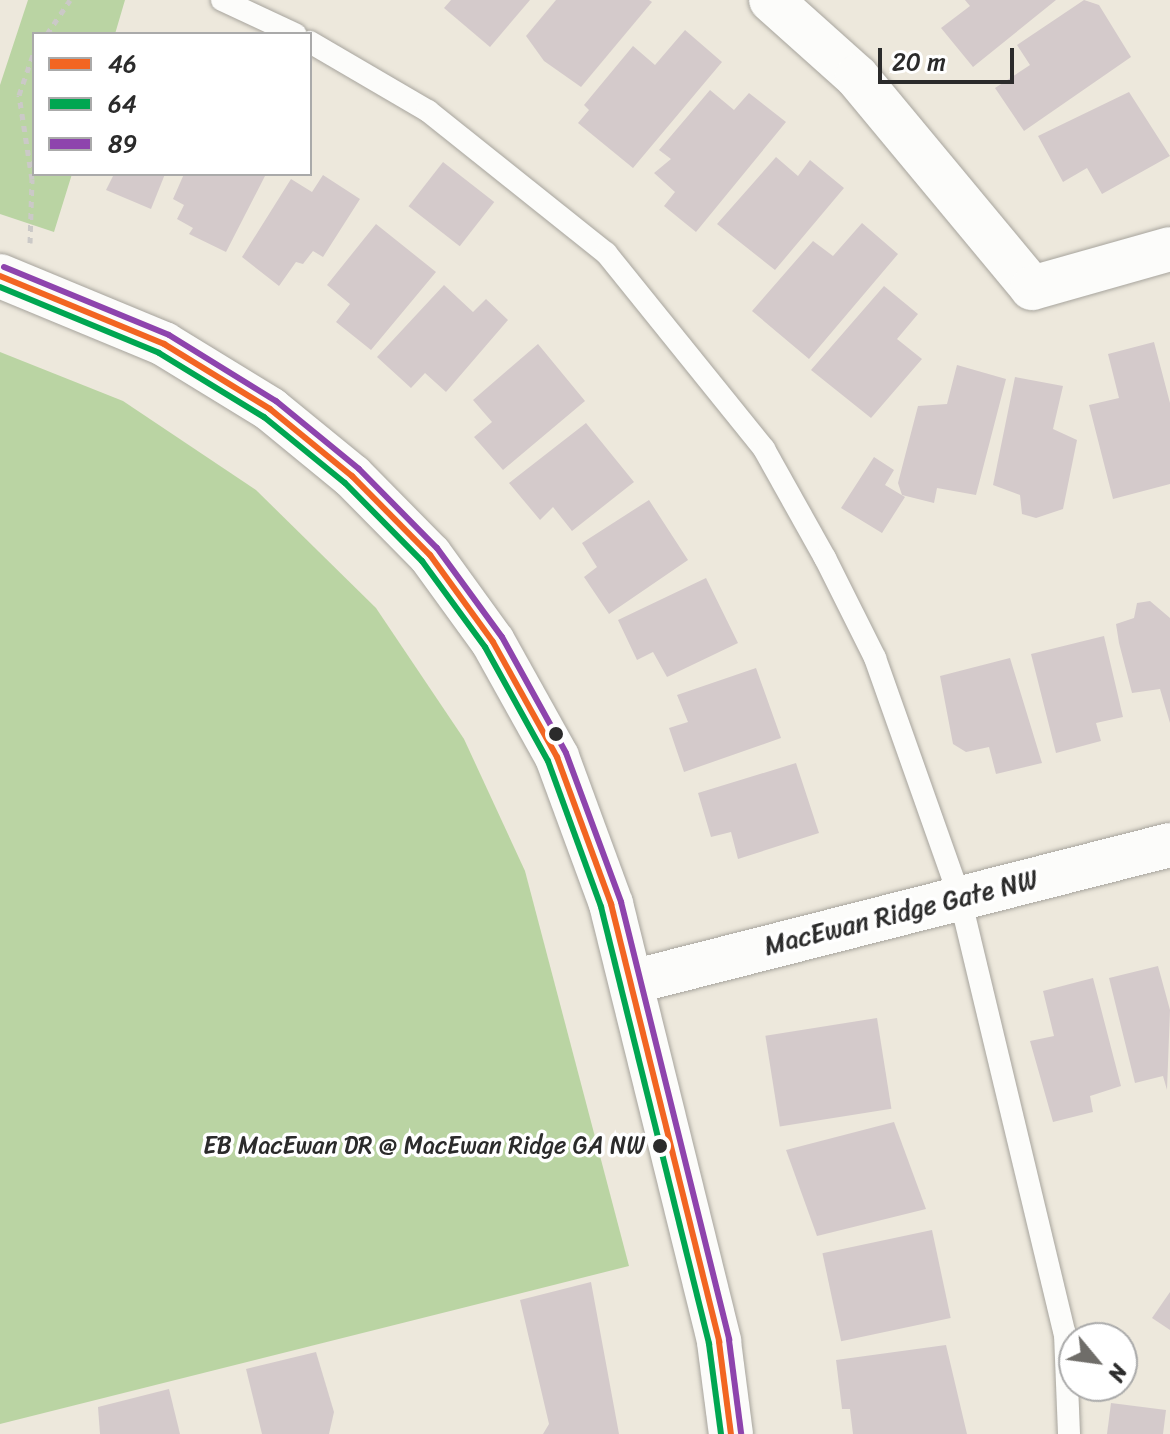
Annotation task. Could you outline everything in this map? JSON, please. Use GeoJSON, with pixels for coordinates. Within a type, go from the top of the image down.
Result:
{"type":"FeatureCollection","features":[{"type":"Feature","properties":{"kind":"street"},"geometry":{"type":"LineString","coordinates":[[771,0],[857,77],[1032,288],[1170,249]]}},
{"type":"Feature","properties":{"kind":"street"},"geometry":{"type":"LineString","coordinates":[[10,279],[164,344],[270,409],[352,476],[430,555],[493,642],[557,757],[632,982],[719,1342],[731,1434]]}},
{"type":"Feature","properties":{"kind":"street","name":"MacEwan Ridge Gate NW"},"geometry":{"type":"LineString","coordinates":[[632,982],[1170,845]]}},
{"type":"Feature","properties":{"kind":"lane"},"geometry":{"type":"LineString","coordinates":[[222,0],[291,32]]}},
{"type":"Feature","properties":{"kind":"lane"},"geometry":{"type":"LineString","coordinates":[[312,43],[428,111],[606,253],[764,449],[875,658],[960,898],[1065,1334],[1069,1434]]}},
{"type":"Feature","properties":{"kind":"path"},"geometry":{"type":"LineString","coordinates":[[48,32],[70,0]]}},
{"type":"Feature","properties":{"kind":"path"},"geometry":{"type":"LineString","coordinates":[[10,279],[33,233],[19,95],[32,58]]}},
{"type":"Feature","properties":{"kind":"green space"},"geometry":{"type":"Polygon","coordinates":[[[28,0],[125,0],[116,32],[32,32],[32,176],[71,176],[54,232],[0,214],[0,85],[28,0]]]}},
{"type":"Feature","properties":{"kind":"green space"},"geometry":{"type":"Polygon","coordinates":[[[0,352],[123,401],[256,490],[376,608],[464,739],[525,871],[629,1266],[0,1424],[0,352]]]}},
{"type":"Feature","properties":{"kind":"building"},"geometry":{"type":"Polygon","coordinates":[[[451,0],[530,0],[490,47],[444,8],[451,0]]]}},
{"type":"Feature","properties":{"kind":"building"},"geometry":{"type":"Polygon","coordinates":[[[556,0],[652,2],[581,87],[544,61],[526,36],[556,0]]]}},
{"type":"Feature","properties":{"kind":"building"},"geometry":{"type":"Polygon","coordinates":[[[965,0],[1056,0],[973,67],[941,28],[970,6],[965,0]]]}},
{"type":"Feature","properties":{"kind":"building"},"geometry":{"type":"Polygon","coordinates":[[[1084,0],[1099,5],[1131,57],[1024,131],[995,88],[1030,65],[1017,45],[1084,0]]]}},
{"type":"Feature","properties":{"kind":"building"},"geometry":{"type":"Polygon","coordinates":[[[685,30],[722,62],[633,168],[578,123],[589,110],[584,105],[633,46],[655,65],[685,30]]]}},
{"type":"Feature","properties":{"kind":"building"},"geometry":{"type":"Polygon","coordinates":[[[710,90],[734,110],[749,93],[786,122],[696,232],[664,206],[675,192],[654,173],[671,159],[659,150],[710,90]]]}},
{"type":"Feature","properties":{"kind":"building"},"geometry":{"type":"Polygon","coordinates":[[[1129,92],[1170,156],[1102,194],[1087,168],[1063,182],[1038,136],[1129,92]]]}},
{"type":"Feature","properties":{"kind":"building"},"geometry":{"type":"Polygon","coordinates":[[[776,157],[798,176],[810,160],[844,188],[775,270],[717,224],[776,157]]]}},
{"type":"Feature","properties":{"kind":"building"},"geometry":{"type":"Polygon","coordinates":[[[443,162],[494,202],[460,246],[409,206],[443,162]]]}},
{"type":"Feature","properties":{"kind":"building"},"geometry":{"type":"Polygon","coordinates":[[[323,175],[360,199],[323,257],[313,251],[303,264],[296,262],[279,286],[242,257],[291,179],[312,192],[323,175]]]}},
{"type":"Feature","properties":{"kind":"building"},"geometry":{"type":"Polygon","coordinates":[[[113,176],[164,176],[151,209],[106,190],[113,176]]]}},
{"type":"Feature","properties":{"kind":"building"},"geometry":{"type":"Polygon","coordinates":[[[183,176],[265,176],[226,252],[189,234],[193,228],[177,219],[184,205],[173,199],[183,176]]]}},
{"type":"Feature","properties":{"kind":"building"},"geometry":{"type":"Polygon","coordinates":[[[862,223],[898,254],[809,359],[752,311],[813,241],[833,256],[862,223]]]}},
{"type":"Feature","properties":{"kind":"building"},"geometry":{"type":"Polygon","coordinates":[[[376,224],[436,272],[371,350],[336,322],[350,304],[327,285],[376,224]]]}},
{"type":"Feature","properties":{"kind":"building"},"geometry":{"type":"Polygon","coordinates":[[[444,285],[473,312],[486,299],[508,320],[446,392],[425,373],[411,388],[377,357],[444,285]]]}},
{"type":"Feature","properties":{"kind":"building"},"geometry":{"type":"Polygon","coordinates":[[[884,286],[918,314],[897,339],[922,359],[871,418],[811,370],[884,286]]]}},
{"type":"Feature","properties":{"kind":"building"},"geometry":{"type":"Polygon","coordinates":[[[1154,342],[1170,403],[1170,484],[1113,499],[1089,405],[1119,398],[1108,354],[1154,342]]]}},
{"type":"Feature","properties":{"kind":"building"},"geometry":{"type":"Polygon","coordinates":[[[538,344],[585,401],[503,470],[474,437],[492,422],[473,400],[538,344]]]}},
{"type":"Feature","properties":{"kind":"building"},"geometry":{"type":"Polygon","coordinates":[[[957,365],[1006,379],[976,495],[937,488],[934,503],[902,495],[898,483],[918,406],[947,404],[957,365]]]}},
{"type":"Feature","properties":{"kind":"building"},"geometry":{"type":"Polygon","coordinates":[[[1015,377],[1063,386],[1053,429],[1077,440],[1063,509],[1036,518],[1022,514],[1020,495],[993,485],[1015,377]]]}},
{"type":"Feature","properties":{"kind":"building"},"geometry":{"type":"Polygon","coordinates":[[[586,423],[634,482],[572,531],[553,507],[540,520],[509,483],[586,423]]]}},
{"type":"Feature","properties":{"kind":"building"},"geometry":{"type":"Polygon","coordinates":[[[874,457],[894,470],[885,485],[905,497],[882,533],[841,508],[874,457]]]}},
{"type":"Feature","properties":{"kind":"building"},"geometry":{"type":"Polygon","coordinates":[[[649,500],[688,560],[609,614],[584,577],[597,567],[582,543],[649,500]]]}},
{"type":"Feature","properties":{"kind":"building"},"geometry":{"type":"Polygon","coordinates":[[[706,578],[738,643],[667,677],[653,652],[637,660],[618,620],[706,578]]]}},
{"type":"Feature","properties":{"kind":"building"},"geometry":{"type":"Polygon","coordinates":[[[1150,601],[1170,618],[1170,723],[1160,689],[1132,693],[1119,643],[1116,624],[1134,618],[1137,603],[1150,601]]]}},
{"type":"Feature","properties":{"kind":"building"},"geometry":{"type":"Polygon","coordinates":[[[1104,636],[1123,717],[1096,723],[1101,741],[1056,753],[1031,654],[1104,636]]]}},
{"type":"Feature","properties":{"kind":"building"},"geometry":{"type":"Polygon","coordinates":[[[1010,658],[1042,763],[996,774],[989,747],[966,752],[953,744],[940,676],[1010,658]]]}},
{"type":"Feature","properties":{"kind":"building"},"geometry":{"type":"Polygon","coordinates":[[[756,668],[781,738],[684,772],[669,728],[688,722],[677,695],[756,668]]]}},
{"type":"Feature","properties":{"kind":"building"},"geometry":{"type":"Polygon","coordinates":[[[796,763],[819,833],[738,859],[731,832],[711,837],[698,793],[796,763]]]}},
{"type":"Feature","properties":{"kind":"building"},"geometry":{"type":"Polygon","coordinates":[[[1158,966],[1170,1010],[1167,1090],[1163,1076],[1135,1083],[1109,978],[1158,966]]]}},
{"type":"Feature","properties":{"kind":"building"},"geometry":{"type":"Polygon","coordinates":[[[1093,978],[1121,1086],[1090,1096],[1093,1112],[1053,1122],[1030,1041],[1054,1036],[1043,991],[1093,978]]]}},
{"type":"Feature","properties":{"kind":"building"},"geometry":{"type":"Polygon","coordinates":[[[877,1018],[891,1109],[780,1127],[765,1036],[877,1018]]]}},
{"type":"Feature","properties":{"kind":"building"},"geometry":{"type":"Polygon","coordinates":[[[894,1122],[926,1209],[817,1236],[786,1150],[894,1122]]]}},
{"type":"Feature","properties":{"kind":"building"},"geometry":{"type":"Polygon","coordinates":[[[932,1230],[951,1318],[841,1341],[822,1253],[932,1230]]]}},
{"type":"Feature","properties":{"kind":"building"},"geometry":{"type":"Polygon","coordinates":[[[591,1282],[619,1434],[543,1434],[549,1424],[520,1300],[591,1282]]]}},
{"type":"Feature","properties":{"kind":"building"},"geometry":{"type":"Polygon","coordinates":[[[1170,1292],[1170,1330],[1152,1318],[1170,1292]]]}},
{"type":"Feature","properties":{"kind":"building"},"geometry":{"type":"Polygon","coordinates":[[[946,1345],[967,1434],[853,1434],[850,1409],[842,1409],[836,1360],[946,1345]]]}},
{"type":"Feature","properties":{"kind":"building"},"geometry":{"type":"Polygon","coordinates":[[[316,1352],[334,1412],[329,1434],[262,1434],[246,1369],[316,1352]]]}},
{"type":"Feature","properties":{"kind":"building"},"geometry":{"type":"Polygon","coordinates":[[[169,1389],[180,1434],[100,1434],[98,1407],[169,1389]]]}},
{"type":"Feature","properties":{"kind":"building"},"geometry":{"type":"Polygon","coordinates":[[[1111,1403],[1166,1410],[1163,1434],[1107,1434],[1111,1403]]]}},
{"type":"Feature","properties":{"kind":"transit line","name":"89"},"geometry":{"type":"LineString","coordinates":[[4,267],[169,335],[276,401],[359,469],[437,548],[502,637],[566,753],[621,902],[729,1340],[741,1433]]}},
{"type":"Feature","properties":{"kind":"transit line","name":"46"},"geometry":{"type":"LineString","coordinates":[[0,276],[164,344],[270,409],[352,476],[430,555],[493,642],[557,757],[611,904],[719,1342],[731,1434]]}},
{"type":"Feature","properties":{"kind":"transit line","name":"64"},"geometry":{"type":"LineString","coordinates":[[0,287],[159,353],[264,417],[345,483],[422,561],[485,647],[548,761],[601,907],[709,1344],[721,1434]]}},
{"type":"Feature","properties":{"kind":"place","name":"EB MacEwan DR @ MacEwan Ridge GA NW"},"geometry":{"type":"Point","coordinates":[660,1146]}}]}
